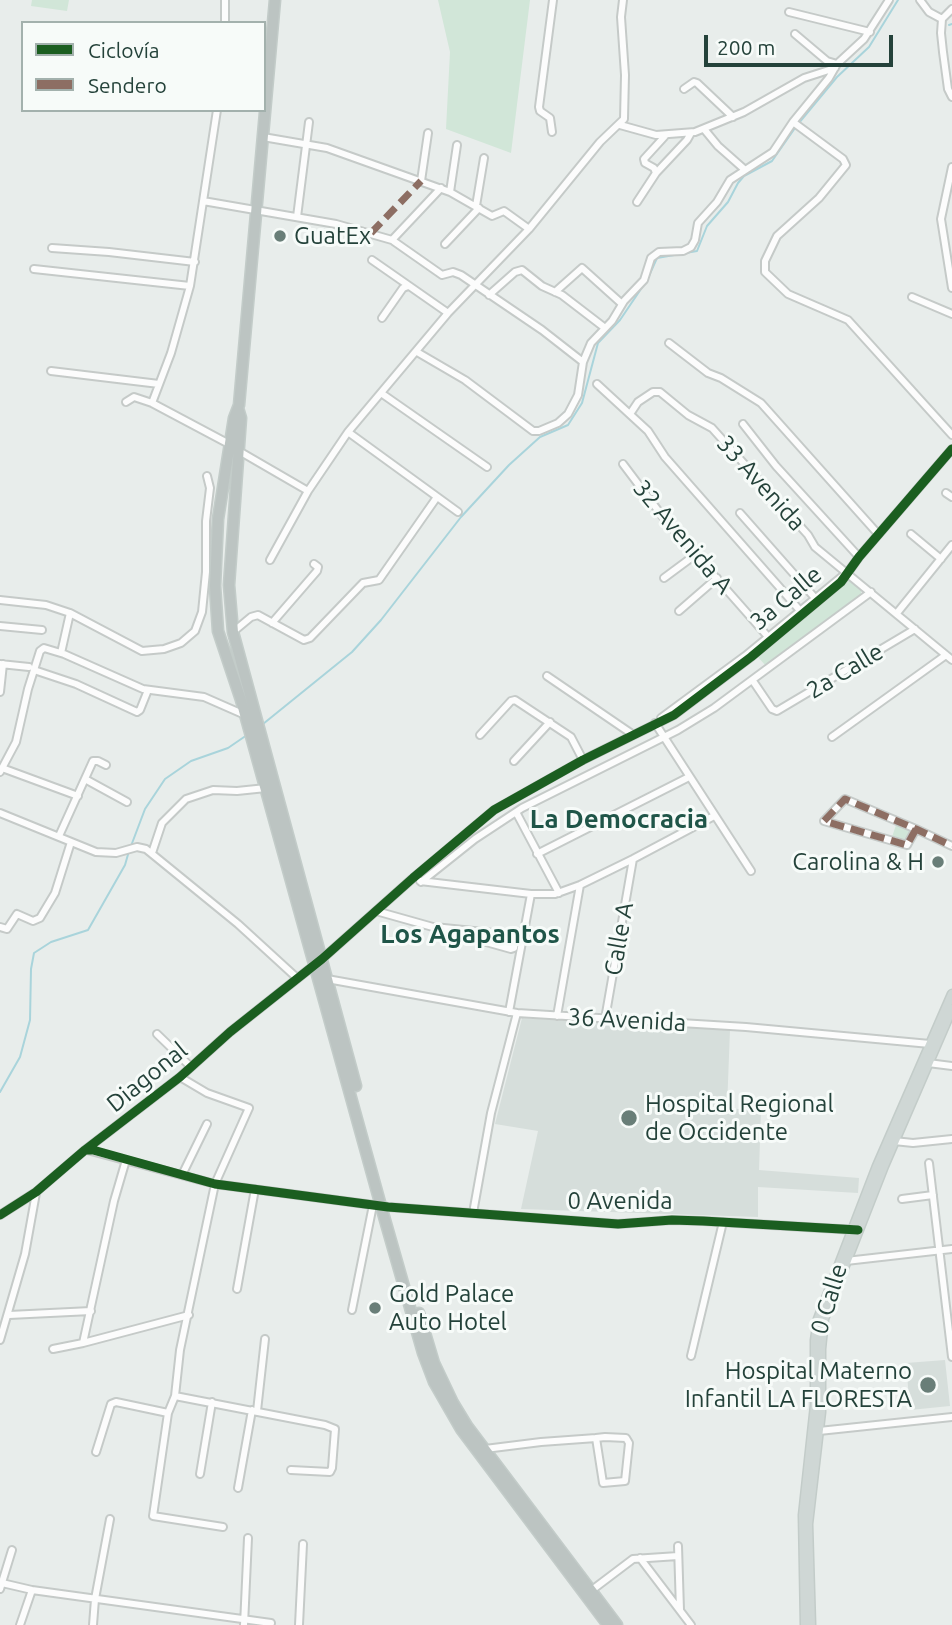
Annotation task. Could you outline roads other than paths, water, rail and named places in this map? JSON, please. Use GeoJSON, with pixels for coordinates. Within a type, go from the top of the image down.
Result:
{"type":"FeatureCollection","features":[{"type":"Feature","properties":{"kind":"highway"},"geometry":{"type":"LineString","coordinates":[[266,103],[275,0]]}},
{"type":"Feature","properties":{"kind":"highway"},"geometry":{"type":"LineString","coordinates":[[265,112],[238,408],[234,418],[229,585],[233,632],[265,788],[319,962],[327,979],[381,1206],[434,1363],[454,1405],[618,1625]]}},
{"type":"Feature","properties":{"kind":"highway"},"geometry":{"type":"LineString","coordinates":[[235,448],[223,486],[215,575],[220,640],[245,715],[253,729],[319,962],[381,1206],[423,1353],[434,1382],[461,1429],[608,1625]]}},
{"type":"Feature","properties":{"kind":"main road","name":"0 Calle"},"geometry":{"type":"LineString","coordinates":[[811,1625],[808,1524],[819,1431],[822,1329],[877,1166],[952,994]]}},
{"type":"Feature","properties":{"kind":"main road","name":"0 Calle"},"geometry":{"type":"LineString","coordinates":[[804,1625],[803,1515],[815,1405],[815,1340],[818,1319],[952,1009]]}},
{"type":"Feature","properties":{"kind":"street"},"geometry":{"type":"LineString","coordinates":[[225,0],[225,21]]}},
{"type":"Feature","properties":{"kind":"street"},"geometry":{"type":"LineString","coordinates":[[552,132],[550,118],[540,111],[539,107],[553,0]]}},
{"type":"Feature","properties":{"kind":"street"},"geometry":{"type":"LineString","coordinates":[[270,560],[308,491],[348,432],[448,313],[529,229],[600,142],[620,125],[625,113],[622,0]]}},
{"type":"Feature","properties":{"kind":"street"},"geometry":{"type":"LineString","coordinates":[[417,352],[465,380],[534,431],[555,425],[568,414],[579,390],[583,362],[592,341],[612,321],[622,304],[644,280],[651,258],[655,254],[683,251],[691,247],[698,223],[717,202],[730,180],[773,152],[830,78],[836,66],[870,32],[889,0]]}},
{"type":"Feature","properties":{"kind":"street"},"geometry":{"type":"LineString","coordinates":[[920,0],[929,12],[942,19]]}},
{"type":"Feature","properties":{"kind":"street"},"geometry":{"type":"LineString","coordinates":[[952,9],[942,19],[941,33],[948,92],[952,97]]}},
{"type":"Feature","properties":{"kind":"street"},"geometry":{"type":"LineString","coordinates":[[789,12],[870,32]]}},
{"type":"Feature","properties":{"kind":"street"},"geometry":{"type":"LineString","coordinates":[[795,34],[836,66]]}},
{"type":"Feature","properties":{"kind":"street"},"geometry":{"type":"LineString","coordinates":[[943,52],[952,53]]}},
{"type":"Feature","properties":{"kind":"street"},"geometry":{"type":"LineString","coordinates":[[620,125],[665,136],[691,133],[733,117],[804,78],[836,66]]}},
{"type":"Feature","properties":{"kind":"street"},"geometry":{"type":"LineString","coordinates":[[684,89],[696,82],[733,117]]}},
{"type":"Feature","properties":{"kind":"street"},"geometry":{"type":"LineString","coordinates":[[152,403],[171,354],[190,286],[217,112]]}},
{"type":"Feature","properties":{"kind":"street"},"geometry":{"type":"LineString","coordinates":[[297,216],[309,122]]}},
{"type":"Feature","properties":{"kind":"street"},"geometry":{"type":"LineString","coordinates":[[796,124],[843,159],[846,165],[819,198],[777,236],[765,261],[765,272],[788,294],[848,320],[952,435]]}},
{"type":"Feature","properties":{"kind":"street"},"geometry":{"type":"LineString","coordinates":[[704,129],[718,146],[744,169]]}},
{"type":"Feature","properties":{"kind":"street"},"geometry":{"type":"LineString","coordinates":[[421,181],[428,133]]}},
{"type":"Feature","properties":{"kind":"street"},"geometry":{"type":"LineString","coordinates":[[637,202],[656,173],[691,133]]}},
{"type":"Feature","properties":{"kind":"street"},"geometry":{"type":"LineString","coordinates":[[656,173],[644,159],[665,136]]}},
{"type":"Feature","properties":{"kind":"street"},"geometry":{"type":"LineString","coordinates":[[263,137],[307,143],[421,181],[450,192],[492,216],[504,211],[529,229]]}},
{"type":"Feature","properties":{"kind":"street"},"geometry":{"type":"LineString","coordinates":[[450,192],[457,145]]}},
{"type":"Feature","properties":{"kind":"street"},"geometry":{"type":"LineString","coordinates":[[445,244],[477,207],[484,158]]}},
{"type":"Feature","properties":{"kind":"street"},"geometry":{"type":"LineString","coordinates":[[952,167],[941,219],[952,288]]}},
{"type":"Feature","properties":{"kind":"street"},"geometry":{"type":"LineString","coordinates":[[392,240],[441,188]]}},
{"type":"Feature","properties":{"kind":"street"},"geometry":{"type":"LineString","coordinates":[[203,201],[347,226],[392,240],[442,275],[458,273],[542,330],[583,362]]}},
{"type":"Feature","properties":{"kind":"street"},"geometry":{"type":"LineString","coordinates":[[52,248],[195,262]]}},
{"type":"Feature","properties":{"kind":"street"},"geometry":{"type":"LineString","coordinates":[[372,260],[448,313]]}},
{"type":"Feature","properties":{"kind":"street"},"geometry":{"type":"LineString","coordinates":[[555,292],[582,268],[622,304]]}},
{"type":"Feature","properties":{"kind":"street"},"geometry":{"type":"LineString","coordinates":[[34,269],[190,286]]}},
{"type":"Feature","properties":{"kind":"street"},"geometry":{"type":"LineString","coordinates":[[489,295],[519,270],[605,328]]}},
{"type":"Feature","properties":{"kind":"street"},"geometry":{"type":"LineString","coordinates":[[382,318],[403,288],[408,286]]}},
{"type":"Feature","properties":{"kind":"street"},"geometry":{"type":"LineString","coordinates":[[912,297],[952,314]]}},
{"type":"Feature","properties":{"kind":"street"},"geometry":{"type":"LineString","coordinates":[[669,343],[708,373],[761,403],[878,534]]}},
{"type":"Feature","properties":{"kind":"street"},"geometry":{"type":"LineString","coordinates":[[51,371],[159,384]]}},
{"type":"Feature","properties":{"kind":"street"},"geometry":{"type":"LineString","coordinates":[[597,384],[648,432],[665,457],[802,613]]}},
{"type":"Feature","properties":{"kind":"street","name":"33 Avenida"},"geometry":{"type":"LineString","coordinates":[[630,414],[638,402],[653,392],[660,392],[682,411],[712,428],[815,547],[949,657]]}},
{"type":"Feature","properties":{"kind":"street"},"geometry":{"type":"LineString","coordinates":[[381,393],[487,467]]}},
{"type":"Feature","properties":{"kind":"street"},"geometry":{"type":"LineString","coordinates":[[126,402],[134,397],[152,403],[308,491]]}},
{"type":"Feature","properties":{"kind":"street"},"geometry":{"type":"LineString","coordinates":[[743,424],[776,466],[859,557]]}},
{"type":"Feature","properties":{"kind":"street"},"geometry":{"type":"LineString","coordinates":[[348,432],[458,512]]}},
{"type":"Feature","properties":{"kind":"street"},"geometry":{"type":"LineString","coordinates":[[846,573],[952,449]]}},
{"type":"Feature","properties":{"kind":"street","name":"32 Avenida A"},"geometry":{"type":"LineString","coordinates":[[624,464],[666,521],[770,639]]}},
{"type":"Feature","properties":{"kind":"street"},"geometry":{"type":"LineString","coordinates":[[0,600],[46,605],[70,613],[142,650],[164,649],[189,638],[200,622],[202,612],[210,488],[207,476]]}},
{"type":"Feature","properties":{"kind":"street"},"geometry":{"type":"LineString","coordinates":[[210,488],[223,486]]}},
{"type":"Feature","properties":{"kind":"street"},"geometry":{"type":"LineString","coordinates":[[233,632],[256,615],[304,640],[310,638],[363,583],[379,580],[437,497]]}},
{"type":"Feature","properties":{"kind":"street"},"geometry":{"type":"LineString","coordinates":[[740,513],[815,598]]}},
{"type":"Feature","properties":{"kind":"street"},"geometry":{"type":"LineString","coordinates":[[911,534],[941,559]]}},
{"type":"Feature","properties":{"kind":"street"},"geometry":{"type":"LineString","coordinates":[[897,613],[952,545]]}},
{"type":"Feature","properties":{"kind":"street"},"geometry":{"type":"LineString","coordinates":[[664,578],[695,555]]}},
{"type":"Feature","properties":{"kind":"street"},"geometry":{"type":"LineString","coordinates":[[272,623],[317,571],[318,567],[314,564]]}},
{"type":"Feature","properties":{"kind":"street","name":"3a Calle"},"geometry":{"type":"LineString","coordinates":[[802,613],[815,598],[846,573]]}},
{"type":"Feature","properties":{"kind":"street","name":"3a Calle"},"geometry":{"type":"LineString","coordinates":[[319,962],[483,818],[507,801],[655,723],[770,639],[841,582],[846,573]]}},
{"type":"Feature","properties":{"kind":"street"},"geometry":{"type":"LineString","coordinates":[[679,611],[717,578]]}},
{"type":"Feature","properties":{"kind":"street","name":"3a Calle"},"geometry":{"type":"LineString","coordinates":[[421,882],[481,835],[516,812],[697,719],[753,681],[871,592]]}},
{"type":"Feature","properties":{"kind":"street"},"geometry":{"type":"LineString","coordinates":[[61,653],[70,613]]}},
{"type":"Feature","properties":{"kind":"street"},"geometry":{"type":"LineString","coordinates":[[0,626],[41,630]]}},
{"type":"Feature","properties":{"kind":"street","name":"2a Calle"},"geometry":{"type":"LineString","coordinates":[[753,681],[775,711],[915,629]]}},
{"type":"Feature","properties":{"kind":"street"},"geometry":{"type":"LineString","coordinates":[[78,796],[1,770],[16,742],[31,668],[42,648],[61,653],[148,690],[204,696],[245,715]]}},
{"type":"Feature","properties":{"kind":"street"},"geometry":{"type":"LineString","coordinates":[[832,737],[949,657]]}},
{"type":"Feature","properties":{"kind":"street"},"geometry":{"type":"LineString","coordinates":[[0,692],[1,664],[31,668],[76,684],[137,712],[148,690]]}},
{"type":"Feature","properties":{"kind":"street"},"geometry":{"type":"LineString","coordinates":[[547,676],[632,734]]}},
{"type":"Feature","properties":{"kind":"street"},"geometry":{"type":"LineString","coordinates":[[480,735],[513,700],[571,737],[583,760]]}},
{"type":"Feature","properties":{"kind":"street"},"geometry":{"type":"LineString","coordinates":[[514,761],[550,722]]}},
{"type":"Feature","properties":{"kind":"street"},"geometry":{"type":"LineString","coordinates":[[655,723],[751,871]]}},
{"type":"Feature","properties":{"kind":"street"},"geometry":{"type":"LineString","coordinates":[[58,836],[94,761],[106,765]]}},
{"type":"Feature","properties":{"kind":"street"},"geometry":{"type":"LineString","coordinates":[[537,853],[689,777]]}},
{"type":"Feature","properties":{"kind":"street"},"geometry":{"type":"LineString","coordinates":[[85,779],[127,802]]}},
{"type":"Feature","properties":{"kind":"street"},"geometry":{"type":"LineString","coordinates":[[152,853],[162,823],[186,799],[213,790],[265,788]]}},
{"type":"Feature","properties":{"kind":"street"},"geometry":{"type":"LineString","coordinates":[[916,829],[908,845],[824,821],[844,799],[916,829],[952,846]]}},
{"type":"Feature","properties":{"kind":"street"},"geometry":{"type":"LineString","coordinates":[[516,812],[559,893]]}},
{"type":"Feature","properties":{"kind":"street"},"geometry":{"type":"LineString","coordinates":[[0,813],[96,852],[116,853],[137,847],[152,853],[238,924],[297,978]]}},
{"type":"Feature","properties":{"kind":"street"},"geometry":{"type":"LineString","coordinates":[[413,878],[421,882],[531,894],[559,893],[633,859],[714,816]]}},
{"type":"Feature","properties":{"kind":"street"},"geometry":{"type":"LineString","coordinates":[[0,927],[7,929],[17,914],[33,921],[40,918],[55,893],[71,842]]}},
{"type":"Feature","properties":{"kind":"street","name":"Calle A"},"geometry":{"type":"LineString","coordinates":[[605,1018],[633,859]]}},
{"type":"Feature","properties":{"kind":"street"},"geometry":{"type":"LineString","coordinates":[[557,1016],[580,885]]}},
{"type":"Feature","properties":{"kind":"street"},"geometry":{"type":"LineString","coordinates":[[473,1213],[513,1013],[531,894]]}},
{"type":"Feature","properties":{"kind":"street"},"geometry":{"type":"LineString","coordinates":[[376,911],[511,949],[514,948],[516,938],[513,935],[434,927]]}},
{"type":"Feature","properties":{"kind":"street","name":"Diagonal"},"geometry":{"type":"LineString","coordinates":[[0,1215],[36,1192],[319,962]]}},
{"type":"Feature","properties":{"kind":"street","name":"36 Avenida"},"geometry":{"type":"LineString","coordinates":[[327,979],[513,1013],[746,1027],[930,1044]]}},
{"type":"Feature","properties":{"kind":"street"},"geometry":{"type":"LineString","coordinates":[[157,1034],[191,1067]]}},
{"type":"Feature","properties":{"kind":"street"},"geometry":{"type":"LineString","coordinates":[[928,1063],[952,1066]]}},
{"type":"Feature","properties":{"kind":"street"},"geometry":{"type":"LineString","coordinates":[[180,1077],[207,1093],[250,1108],[215,1184],[180,1350],[175,1396],[168,1413],[153,1516],[223,1527]]}},
{"type":"Feature","properties":{"kind":"street"},"geometry":{"type":"LineString","coordinates":[[182,1175],[207,1124]]}},
{"type":"Feature","properties":{"kind":"street"},"geometry":{"type":"LineString","coordinates":[[894,1141],[913,1143],[952,1139]]}},
{"type":"Feature","properties":{"kind":"street","name":"0 Avenida"},"geometry":{"type":"LineString","coordinates":[[85,1150],[215,1184],[381,1206],[618,1224],[672,1220],[856,1230]]}},
{"type":"Feature","properties":{"kind":"street"},"geometry":{"type":"LineString","coordinates":[[83,1343],[114,1201],[127,1160]]}},
{"type":"Feature","properties":{"kind":"street"},"geometry":{"type":"LineString","coordinates":[[929,1163],[952,1357]]}},
{"type":"Feature","properties":{"kind":"street"},"geometry":{"type":"LineString","coordinates":[[237,1289],[255,1189]]}},
{"type":"Feature","properties":{"kind":"street"},"geometry":{"type":"LineString","coordinates":[[0,1340],[25,1254],[36,1192]]}},
{"type":"Feature","properties":{"kind":"street"},"geometry":{"type":"LineString","coordinates":[[902,1199],[933,1195]]}},
{"type":"Feature","properties":{"kind":"street"},"geometry":{"type":"LineString","coordinates":[[352,1310],[381,1206]]}},
{"type":"Feature","properties":{"kind":"street"},"geometry":{"type":"LineString","coordinates":[[691,1356],[723,1222]]}},
{"type":"Feature","properties":{"kind":"street"},"geometry":{"type":"LineString","coordinates":[[846,1261],[952,1249]]}},
{"type":"Feature","properties":{"kind":"street"},"geometry":{"type":"LineString","coordinates":[[9,1315],[91,1311]]}},
{"type":"Feature","properties":{"kind":"street"},"geometry":{"type":"LineString","coordinates":[[53,1349],[189,1315]]}},
{"type":"Feature","properties":{"kind":"street"},"geometry":{"type":"LineString","coordinates":[[238,1488],[265,1339]]}},
{"type":"Feature","properties":{"kind":"street"},"geometry":{"type":"LineString","coordinates":[[175,1396],[325,1424],[335,1429],[330,1472],[291,1471]]}},
{"type":"Feature","properties":{"kind":"street"},"geometry":{"type":"LineString","coordinates":[[96,1452],[111,1404],[116,1402],[168,1413]]}},
{"type":"Feature","properties":{"kind":"street"},"geometry":{"type":"LineString","coordinates":[[200,1474],[212,1402]]}},
{"type":"Feature","properties":{"kind":"street"},"geometry":{"type":"LineString","coordinates":[[819,1431],[952,1417]]}},
{"type":"Feature","properties":{"kind":"street"},"geometry":{"type":"LineString","coordinates":[[485,1449],[596,1438],[626,1438],[629,1443],[625,1481],[603,1482],[596,1438]]}},
{"type":"Feature","properties":{"kind":"street"},"geometry":{"type":"LineString","coordinates":[[93,1625],[95,1598],[110,1519]]}},
{"type":"Feature","properties":{"kind":"street"},"geometry":{"type":"LineString","coordinates":[[244,1622],[248,1538]]}},
{"type":"Feature","properties":{"kind":"street"},"geometry":{"type":"LineString","coordinates":[[299,1625],[303,1544]]}},
{"type":"Feature","properties":{"kind":"street"},"geometry":{"type":"LineString","coordinates":[[678,1546],[680,1611]]}},
{"type":"Feature","properties":{"kind":"street"},"geometry":{"type":"LineString","coordinates":[[12,1550],[1,1586],[244,1622],[271,1623]]}},
{"type":"Feature","properties":{"kind":"street"},"geometry":{"type":"LineString","coordinates":[[592,1590],[633,1559],[678,1556]]}},
{"type":"Feature","properties":{"kind":"street"},"geometry":{"type":"LineString","coordinates":[[640,1558],[691,1625]]}},
{"type":"Feature","properties":{"kind":"street"},"geometry":{"type":"LineString","coordinates":[[20,1625],[32,1590]]}},
{"type":"Feature","properties":{"kind":"waterway"},"geometry":{"type":"LineString","coordinates":[[798,124],[837,77],[869,47],[898,0]]}},
{"type":"Feature","properties":{"kind":"waterway"},"geometry":{"type":"LineString","coordinates":[[648,278],[657,258],[697,251],[707,226],[728,202],[738,183],[744,176],[772,161],[795,128]]}},
{"type":"Feature","properties":{"kind":"waterway"},"geometry":{"type":"LineString","coordinates":[[263,724],[352,652],[381,620],[461,517],[509,465],[540,437],[568,425],[582,403],[598,343],[620,320],[645,283]]}},
{"type":"Feature","properties":{"kind":"waterway"},"geometry":{"type":"LineString","coordinates":[[131,846],[145,809],[165,779],[191,761],[228,748],[247,735]]}},
{"type":"Feature","properties":{"kind":"waterway"},"geometry":{"type":"LineString","coordinates":[[0,1092],[20,1057],[30,1020],[34,953],[51,942],[88,930],[125,865],[129,851]]}},
{"type":"Feature","properties":{"kind":"place","name":"GuatEx"},"geometry":{"type":"Point","coordinates":[280,236]}},
{"type":"Feature","properties":{"kind":"place","name":"Carolina & H"},"geometry":{"type":"Point","coordinates":[938,862]}},
{"type":"Feature","properties":{"kind":"place","name":"Hospital Regional de Occidente"},"geometry":{"type":"Point","coordinates":[629,1118]}},
{"type":"Feature","properties":{"kind":"place","name":"Gold Palace Auto Hotel"},"geometry":{"type":"Point","coordinates":[375,1308]}},
{"type":"Feature","properties":{"kind":"place","name":"Hospital Materno Infantil LA FLORESTA"},"geometry":{"type":"Point","coordinates":[928,1385]}},
{"type":"Feature","properties":{"kind":"district","name":"La Democracia"},"geometry":{"type":"Point","coordinates":[619,819]}},
{"type":"Feature","properties":{"kind":"district","name":"Los Agapantos"},"geometry":{"type":"Point","coordinates":[470,934]}}]}
